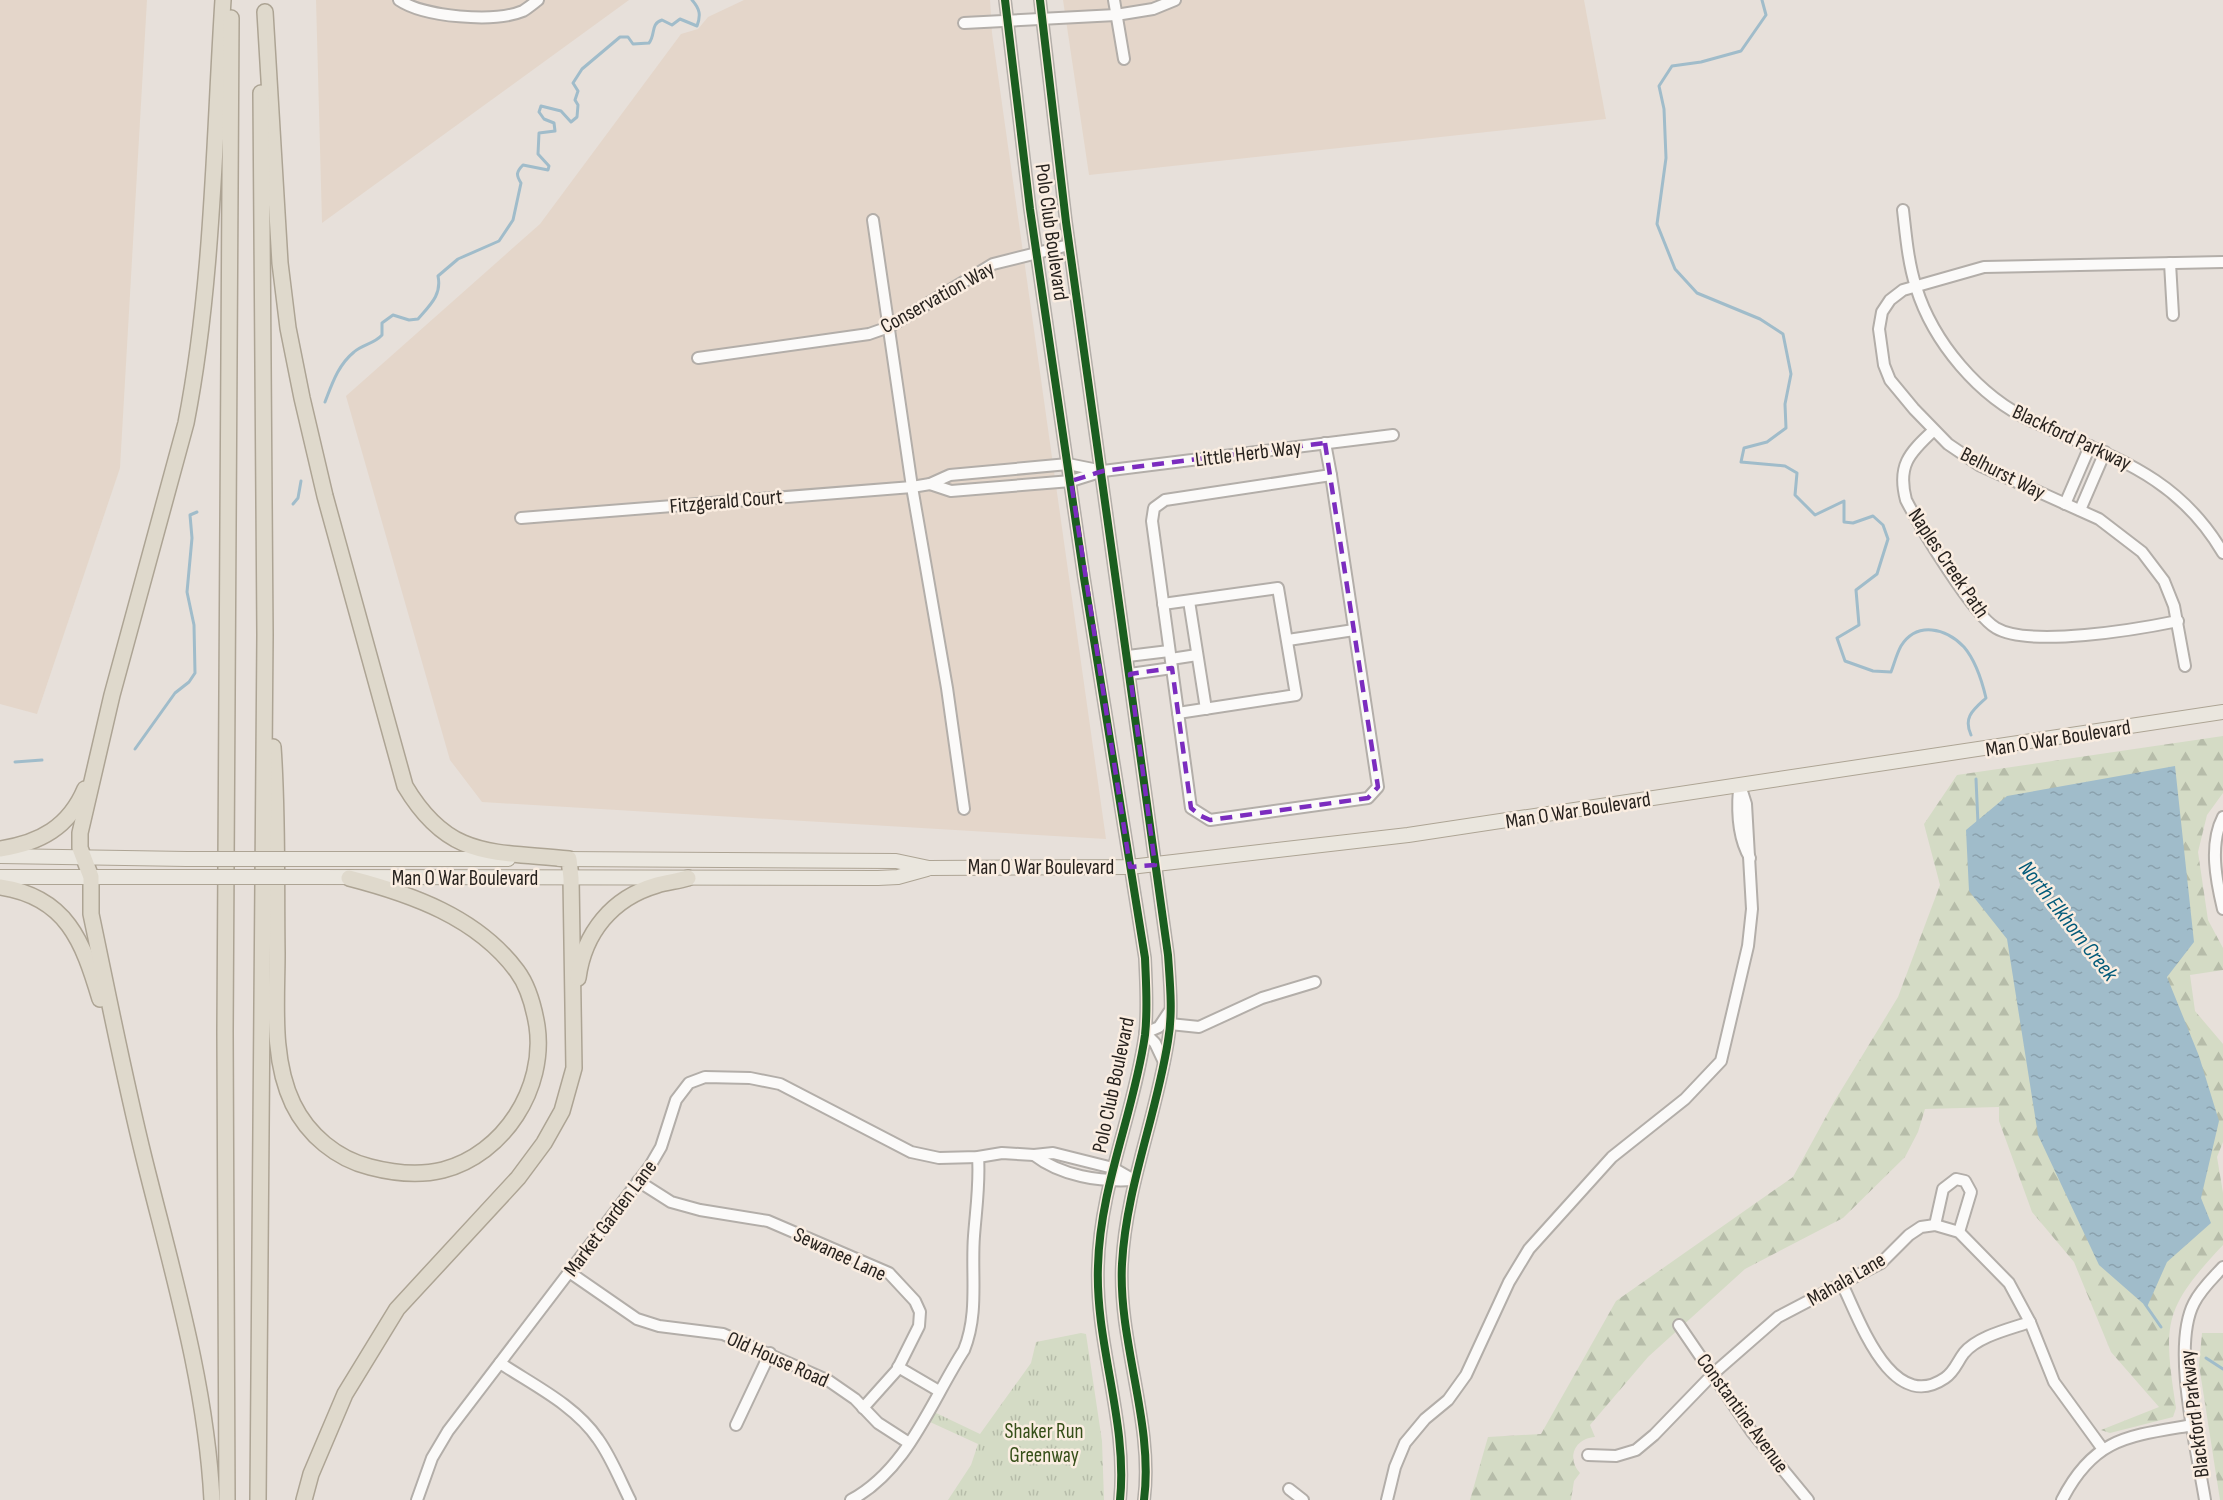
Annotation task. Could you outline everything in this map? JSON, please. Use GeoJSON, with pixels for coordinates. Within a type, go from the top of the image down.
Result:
{"type":"FeatureCollection","features":[{"type":"Feature","properties":{"kind":"highway"},"geometry":{"type":"LineString","coordinates":[[212,1500],[207,1433],[193,1355],[136,1123],[91,914],[92,877],[84,858],[80,833],[99,752],[186,423],[194,380],[206,268],[223,0]]}},
{"type":"Feature","properties":{"kind":"highway"},"geometry":{"type":"LineString","coordinates":[[227,1500],[225,1020],[231,0]]}},
{"type":"Feature","properties":{"kind":"highway"},"geometry":{"type":"LineString","coordinates":[[258,1500],[266,635],[260,128],[265,6]]}},
{"type":"Feature","properties":{"kind":"highway"},"geometry":{"type":"LineString","coordinates":[[265,6],[280,263],[291,340],[325,496],[405,786],[425,818],[457,842],[489,851],[569,859],[571,878],[574,1068],[562,1111],[518,1178],[397,1309],[345,1394],[311,1474],[304,1500]]}},
{"type":"Feature","properties":{"kind":"highway"},"geometry":{"type":"LineString","coordinates":[[266,635],[275,779],[279,1053],[284,1077],[293,1103],[307,1126],[327,1146],[355,1164],[391,1173],[444,1170],[481,1151],[513,1121],[525,1103],[536,1068],[538,1049],[531,998],[518,972],[473,929],[434,906],[403,892],[349,878]]}},
{"type":"Feature","properties":{"kind":"highway"},"geometry":{"type":"LineString","coordinates":[[0,849],[34,842],[46,837],[64,822],[82,797],[99,752]]}},
{"type":"Feature","properties":{"kind":"highway"},"geometry":{"type":"LineString","coordinates":[[573,1023],[584,951],[592,934],[605,916],[622,901],[638,892],[688,878]]}},
{"type":"Feature","properties":{"kind":"highway"},"geometry":{"type":"LineString","coordinates":[[0,887],[21,892],[52,908],[69,924],[82,945],[136,1123]]}},
{"type":"Feature","properties":{"kind":"main road","name":"Man O War Boulevard"},"geometry":{"type":"LineString","coordinates":[[0,856],[187,859],[896,861],[928,868],[1130,867],[1408,836],[2223,712]]}},
{"type":"Feature","properties":{"kind":"main road","name":"Man O War Boulevard"},"geometry":{"type":"LineString","coordinates":[[0,878],[878,878],[898,877],[928,868]]}},
{"type":"Feature","properties":{"kind":"street"},"geometry":{"type":"LineString","coordinates":[[399,0],[430,14],[497,16],[523,11],[538,0]]}},
{"type":"Feature","properties":{"kind":"street","name":"Polo Club Boulevard"},"geometry":{"type":"LineString","coordinates":[[1005,0],[1036,251],[1145,958],[1147,999],[1145,1033],[1137,1076],[1100,1227],[1098,1305],[1121,1468],[1120,1500]]}},
{"type":"Feature","properties":{"kind":"street","name":"Polo Club Boulevard"},"geometry":{"type":"LineString","coordinates":[[1040,0],[1069,245],[1168,955],[1171,1008],[1164,1062],[1134,1180],[1124,1230],[1122,1294],[1145,1466],[1144,1500]]}},
{"type":"Feature","properties":{"kind":"street"},"geometry":{"type":"LineString","coordinates":[[1114,0],[1124,59]]}},
{"type":"Feature","properties":{"kind":"street"},"geometry":{"type":"LineString","coordinates":[[964,23],[1116,15],[1154,9],[1175,0]]}},
{"type":"Feature","properties":{"kind":"street","name":"Blackford Parkway"},"geometry":{"type":"LineString","coordinates":[[1903,210],[1915,285],[1922,304],[1953,356],[1983,388],[2003,405],[2030,421],[2105,452],[2154,478],[2187,506],[2223,553]]}},
{"type":"Feature","properties":{"kind":"street"},"geometry":{"type":"LineString","coordinates":[[873,220],[912,487],[947,688],[964,809]]}},
{"type":"Feature","properties":{"kind":"street","name":"Conservation Way"},"geometry":{"type":"LineString","coordinates":[[698,358],[869,334],[890,327],[993,264],[1036,251],[1069,245]]}},
{"type":"Feature","properties":{"kind":"street","name":"Belhurst Way"},"geometry":{"type":"LineString","coordinates":[[2185,666],[2178,621],[2164,581],[2142,552],[2115,529],[2080,510],[1979,465],[1934,431],[1890,380],[1881,349],[1879,329],[1882,312],[1890,300],[1903,290],[1984,267],[2223,262]]}},
{"type":"Feature","properties":{"kind":"street"},"geometry":{"type":"LineString","coordinates":[[2170,263],[2173,315]]}},
{"type":"Feature","properties":{"kind":"street","name":"Naples Creek Path"},"geometry":{"type":"LineString","coordinates":[[1934,431],[1914,448],[1905,463],[1902,484],[1906,500],[1917,522],[1974,606],[1995,628],[2008,633],[2056,637],[2124,632],[2178,621]]}},
{"type":"Feature","properties":{"kind":"street","name":"Little Herb Way"},"geometry":{"type":"LineString","coordinates":[[1102,471],[1393,435]]}},
{"type":"Feature","properties":{"kind":"street"},"geometry":{"type":"LineString","coordinates":[[1325,443],[1331,475],[1378,787],[1368,798],[1210,819],[1201,816],[1191,808],[1152,521],[1154,508],[1165,500],[1331,475]]}},
{"type":"Feature","properties":{"kind":"street"},"geometry":{"type":"LineString","coordinates":[[2065,504],[2091,446]]}},
{"type":"Feature","properties":{"kind":"street"},"geometry":{"type":"LineString","coordinates":[[2080,510],[2105,452]]}},
{"type":"Feature","properties":{"kind":"street","name":"Fitzgerald Court"},"geometry":{"type":"LineString","coordinates":[[521,518],[912,487],[930,484],[950,475],[1068,464],[1102,471]]}},
{"type":"Feature","properties":{"kind":"street","name":"Fitzgerald Court"},"geometry":{"type":"LineString","coordinates":[[930,484],[951,491],[1071,480],[1102,471]]}},
{"type":"Feature","properties":{"kind":"street"},"geometry":{"type":"LineString","coordinates":[[1163,604],[1278,588],[1288,640],[1296,695],[1179,713]]}},
{"type":"Feature","properties":{"kind":"street"},"geometry":{"type":"LineString","coordinates":[[1189,601],[1206,709]]}},
{"type":"Feature","properties":{"kind":"street"},"geometry":{"type":"LineString","coordinates":[[1288,640],[1354,630]]}},
{"type":"Feature","properties":{"kind":"street"},"geometry":{"type":"LineString","coordinates":[[1130,674],[1171,659],[1197,655]]}},
{"type":"Feature","properties":{"kind":"street"},"geometry":{"type":"LineString","coordinates":[[1128,656],[1171,659]]}},
{"type":"Feature","properties":{"kind":"street"},"geometry":{"type":"LineString","coordinates":[[1387,1500],[1395,1467],[1405,1443],[1425,1419],[1448,1400],[1466,1375],[1509,1282],[1529,1249],[1612,1157],[1685,1099],[1721,1061],[1748,946],[1752,909],[1746,804],[1740,785]]}},
{"type":"Feature","properties":{"kind":"street"},"geometry":{"type":"LineString","coordinates":[[2223,818],[2217,828],[2215,848],[2218,886],[2223,909]]}},
{"type":"Feature","properties":{"kind":"street"},"geometry":{"type":"LineString","coordinates":[[1170,1024],[1199,1027],[1262,998],[1315,982]]}},
{"type":"Feature","properties":{"kind":"street"},"geometry":{"type":"LineString","coordinates":[[1164,1062],[1155,1043],[1145,1033],[1159,1027],[1171,1008]]}},
{"type":"Feature","properties":{"kind":"street","name":"Market Garden Lane"},"geometry":{"type":"LineString","coordinates":[[417,1500],[423,1479],[441,1442],[638,1181],[661,1147],[680,1092],[689,1083],[705,1077],[750,1078],[774,1082],[911,1152],[939,1158],[978,1157],[1002,1153],[1034,1155],[1053,1153],[1113,1168],[1134,1180]]}},
{"type":"Feature","properties":{"kind":"street","name":"Market Garden Lane"},"geometry":{"type":"LineString","coordinates":[[1034,1155],[1050,1167],[1110,1182],[1134,1180]]}},
{"type":"Feature","properties":{"kind":"street"},"geometry":{"type":"LineString","coordinates":[[851,1500],[890,1472],[964,1350],[973,1322],[978,1157]]}},
{"type":"Feature","properties":{"kind":"street"},"geometry":{"type":"LineString","coordinates":[[1959,1232],[1971,1192],[1965,1181],[1956,1179],[1943,1190],[1935,1225],[1959,1232],[2009,1283],[2030,1322],[2054,1382],[2102,1448]]}},
{"type":"Feature","properties":{"kind":"street","name":"Sewanee Lane"},"geometry":{"type":"LineString","coordinates":[[638,1181],[679,1205],[768,1221],[889,1273],[915,1301],[921,1312],[919,1326],[898,1367],[863,1408]]}},
{"type":"Feature","properties":{"kind":"street","name":"Mahala Lane"},"geometry":{"type":"LineString","coordinates":[[1588,1455],[1616,1456],[1636,1450],[1654,1435],[1714,1373],[1778,1317],[1881,1263],[1921,1227],[1935,1225]]}},
{"type":"Feature","properties":{"kind":"street","name":"Blackford Parkway"},"geometry":{"type":"LineString","coordinates":[[2205,1500],[2184,1354],[2186,1328],[2193,1304],[2223,1267]]}},
{"type":"Feature","properties":{"kind":"street","name":"Old House Road"},"geometry":{"type":"LineString","coordinates":[[569,1272],[637,1319],[659,1326],[723,1334],[770,1353],[837,1385],[878,1423],[909,1443]]}},
{"type":"Feature","properties":{"kind":"street"},"geometry":{"type":"LineString","coordinates":[[1842,1284],[1878,1358],[1892,1376],[1914,1385],[1933,1384],[1944,1379],[1956,1369],[1965,1352],[1980,1341],[2030,1322]]}},
{"type":"Feature","properties":{"kind":"street","name":"Constantine Avenue"},"geometry":{"type":"LineString","coordinates":[[1679,1325],[1714,1373],[1752,1432],[1808,1500]]}},
{"type":"Feature","properties":{"kind":"street"},"geometry":{"type":"LineString","coordinates":[[736,1425],[770,1353]]}},
{"type":"Feature","properties":{"kind":"street"},"geometry":{"type":"LineString","coordinates":[[500,1363],[573,1412],[588,1427],[602,1446],[630,1500]]}},
{"type":"Feature","properties":{"kind":"street"},"geometry":{"type":"LineString","coordinates":[[898,1367],[939,1391]]}},
{"type":"Feature","properties":{"kind":"street"},"geometry":{"type":"LineString","coordinates":[[2062,1500],[2087,1461],[2102,1448],[2133,1436],[2193,1425]]}},
{"type":"Feature","properties":{"kind":"street"},"geometry":{"type":"LineString","coordinates":[[1289,1489],[1303,1500]]}},
{"type":"Feature","properties":{"kind":"highlighted area"},"geometry":{"type":"Polygon","coordinates":[[[1325,443],[1378,787],[1368,798],[1210,820],[1201,816],[1191,808],[1172,668],[1130,674],[1155,865],[1130,867],[1071,481],[1103,471],[1325,443]]]}},
{"type":"Feature","properties":{"kind":"shaded area"},"geometry":{"type":"Polygon","coordinates":[[[0,0],[147,0],[120,468],[37,714],[0,704],[0,0]]]}},
{"type":"Feature","properties":{"kind":"shaded area"},"geometry":{"type":"Polygon","coordinates":[[[316,0],[629,0],[322,223],[316,0]]]}},
{"type":"Feature","properties":{"kind":"shaded area"},"geometry":{"type":"Polygon","coordinates":[[[744,0],[990,0],[992,33],[1106,839],[482,802],[450,760],[346,396],[540,224],[681,34],[698,29],[708,17],[744,0]]]}},
{"type":"Feature","properties":{"kind":"shaded area"},"geometry":{"type":"Polygon","coordinates":[[[1063,0],[1584,0],[1606,119],[1089,175],[1063,0]]]}},
{"type":"Feature","properties":{"kind":"green space"},"geometry":{"type":"Polygon","coordinates":[[[2223,736],[2223,793],[2207,815],[2198,852],[2208,920],[2223,948],[2223,970],[2190,975],[2195,1011],[2223,1044],[2223,1142],[2217,1157],[2223,1193],[2223,1245],[2189,1286],[2178,1302],[2172,1319],[2169,1356],[2176,1408],[2173,1417],[2110,1433],[2101,1430],[2159,1407],[2111,1352],[2074,1262],[2032,1212],[1999,1121],[1999,1107],[1925,1109],[1918,1132],[1905,1157],[1843,1218],[1745,1269],[1648,1357],[1590,1425],[1595,1437],[1582,1441],[1575,1450],[1574,1461],[1580,1473],[1574,1481],[1571,1500],[1470,1500],[1488,1437],[1541,1434],[1616,1301],[1793,1177],[1834,1102],[1898,997],[1940,885],[1924,824],[1957,775],[2223,736]]]}},
{"type":"Feature","properties":{"kind":"green space"},"geometry":{"type":"Polygon","coordinates":[[[2202,1333],[2223,1333],[2223,1500],[2220,1500],[2199,1365],[2202,1333]]]}},
{"type":"Feature","properties":{"kind":"green space","name":"Shaker Run Greenway"},"geometry":{"type":"Polygon","coordinates":[[[1086,1334],[1102,1441],[1104,1500],[948,1500],[971,1465],[978,1444],[930,1422],[934,1412],[980,1434],[1031,1363],[1036,1342],[1086,1334]]]}},
{"type":"Feature","properties":{"kind":"water"},"geometry":{"type":"Polygon","coordinates":[[[2175,766],[2194,942],[2167,977],[2199,1056],[2219,1121],[2201,1198],[2211,1223],[2167,1262],[2147,1307],[2099,1265],[2038,1135],[2007,939],[1969,891],[1966,830],[2007,796],[2175,766]]]}},
{"type":"Feature","properties":{"kind":"waterway"},"geometry":{"type":"LineString","coordinates":[[325,402],[336,375],[348,357],[357,349],[382,335],[382,323],[393,315],[409,320],[418,319],[437,294],[438,276],[458,259],[499,241],[513,220],[521,183],[517,174],[519,170],[523,165],[548,170],[549,166],[538,154],[539,133],[555,131],[554,123],[544,119],[539,112],[541,106],[561,111],[571,122],[577,117],[578,105],[575,100],[578,91],[573,83],[582,69],[620,37],[628,37],[633,44],[649,43],[654,27],[662,20],[672,25],[680,19],[697,26],[699,12],[692,0]]}},
{"type":"Feature","properties":{"kind":"waterway","name":"North Elkhorn Creek"},"geometry":{"type":"LineString","coordinates":[[1762,0],[1766,15],[1741,51],[1701,62],[1672,66],[1659,86],[1664,109],[1666,158],[1657,224],[1675,269],[1697,293],[1760,319],[1783,334],[1791,374],[1785,404],[1786,428],[1767,442],[1744,448],[1741,462],[1785,466],[1797,473],[1795,495],[1815,515],[1844,501],[1844,522],[1853,523],[1873,516],[1883,525],[1888,539],[1877,574],[1856,590],[1859,625],[1837,638],[1845,661],[1873,671],[1891,672],[1901,646],[1915,633],[1932,630],[1949,635],[1957,640],[1972,658],[1986,698],[1971,714],[1968,723],[1971,735]]}},
{"type":"Feature","properties":{"kind":"waterway"},"geometry":{"type":"LineString","coordinates":[[293,504],[298,498],[301,481]]}},
{"type":"Feature","properties":{"kind":"waterway"},"geometry":{"type":"LineString","coordinates":[[135,749],[175,693],[189,682],[195,673],[194,625],[187,592],[192,538],[190,515],[197,512]]}},
{"type":"Feature","properties":{"kind":"waterway"},"geometry":{"type":"LineString","coordinates":[[15,762],[42,760]]}},
{"type":"Feature","properties":{"kind":"waterway","name":"North Elkhorn Creek"},"geometry":{"type":"LineString","coordinates":[[1976,779],[1978,824]]}},
{"type":"Feature","properties":{"kind":"waterway","name":"North Elkhorn Creek"},"geometry":{"type":"LineString","coordinates":[[2145,1304],[2161,1327]]}},
{"type":"Feature","properties":{"kind":"waterway","name":"North Elkhorn Creek"},"geometry":{"type":"LineString","coordinates":[[2206,1358],[2223,1369]]}},
{"type":"Feature","properties":{"kind":"cycle path"},"geometry":{"type":"LineString","coordinates":[[1005,0],[1030,209],[1084,578],[1145,958],[1147,1006],[1145,1035],[1105,1207],[1098,1266],[1101,1324],[1120,1442],[1120,1500]]}},
{"type":"Feature","properties":{"kind":"cycle path"},"geometry":{"type":"LineString","coordinates":[[1040,0],[1066,222],[1170,977],[1170,1030],[1163,1069],[1129,1208],[1122,1264],[1125,1323],[1144,1442],[1146,1471],[1144,1500]]}}]}
